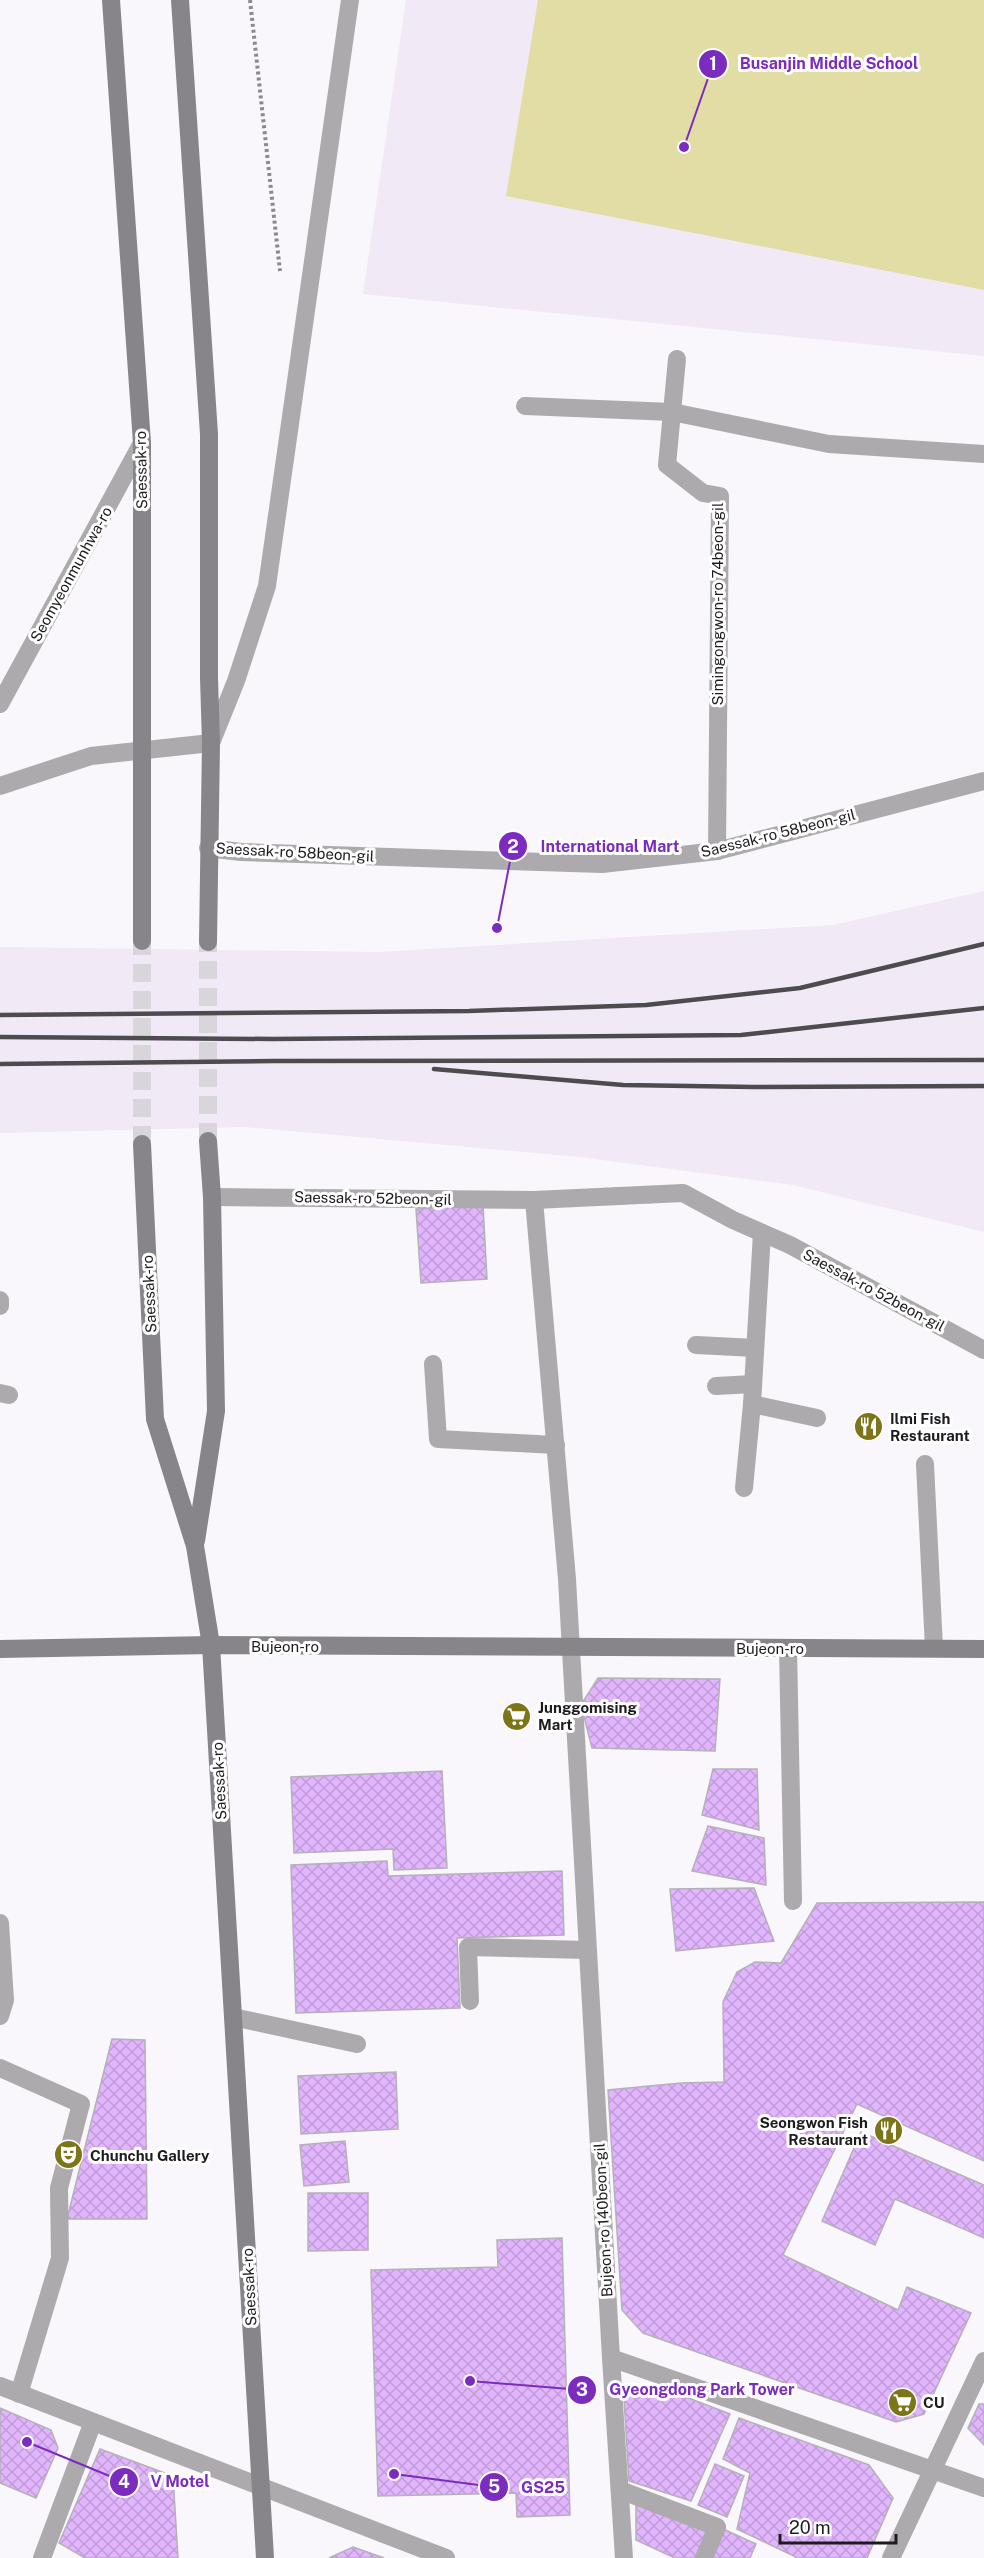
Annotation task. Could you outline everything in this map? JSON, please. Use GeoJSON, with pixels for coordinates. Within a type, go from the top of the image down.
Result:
{"type":"FeatureCollection","features":[{"type":"Feature","properties":{"kind":"main road","name":"Saessak-ro"},"geometry":{"type":"LineString","coordinates":[[111,0],[142,443],[142,941]]}},
{"type":"Feature","properties":{"kind":"main road"},"geometry":{"type":"LineString","coordinates":[[180,0],[209,434],[211,743],[208,942]]}},
{"type":"Feature","properties":{"kind":"main road","name":"Saessak-ro"},"geometry":{"type":"LineString","coordinates":[[195,1546],[216,1411],[212,1197],[208,1141]]}},
{"type":"Feature","properties":{"kind":"main road","name":"Saessak-ro"},"geometry":{"type":"LineString","coordinates":[[141,1144],[155,1419],[195,1546],[211,1645],[265,2558]]}},
{"type":"Feature","properties":{"kind":"main road","name":"Bujeon-ro"},"geometry":{"type":"LineString","coordinates":[[0,1649],[211,1645],[984,1649]]}},
{"type":"Feature","properties":{"kind":"street"},"geometry":{"type":"LineString","coordinates":[[0,786],[91,756],[211,743],[236,681],[267,586],[350,0]]}},
{"type":"Feature","properties":{"kind":"street"},"geometry":{"type":"LineString","coordinates":[[672,412],[677,359]]}},
{"type":"Feature","properties":{"kind":"street"},"geometry":{"type":"LineString","coordinates":[[525,406],[672,412],[829,444],[984,454]]}},
{"type":"Feature","properties":{"kind":"street","name":"Simingongwon-ro 74beon-gil"},"geometry":{"type":"LineString","coordinates":[[672,412],[667,465],[703,493],[720,496],[717,851]]}},
{"type":"Feature","properties":{"kind":"street","name":"Seomyeonmunhwa-ro"},"geometry":{"type":"LineString","coordinates":[[0,704],[142,443]]}},
{"type":"Feature","properties":{"kind":"street","name":"Saessak-ro 58beon-gil"},"geometry":{"type":"LineString","coordinates":[[208,848],[241,852],[602,864],[717,851],[984,781]]}},
{"type":"Feature","properties":{"kind":"street","name":"Saessak-ro 52beon-gil"},"geometry":{"type":"LineString","coordinates":[[212,1197],[534,1200],[683,1193],[733,1220],[789,1245],[984,1350]]}},
{"type":"Feature","properties":{"kind":"street"},"geometry":{"type":"LineString","coordinates":[[534,1200],[567,1579],[570,1648]]}},
{"type":"Feature","properties":{"kind":"street"},"geometry":{"type":"LineString","coordinates":[[744,1488],[752,1404],[762,1233]]}},
{"type":"Feature","properties":{"kind":"street"},"geometry":{"type":"LineString","coordinates":[[0,1300],[0,1306]]}},
{"type":"Feature","properties":{"kind":"street"},"geometry":{"type":"LineString","coordinates":[[696,1346],[755,1348]]}},
{"type":"Feature","properties":{"kind":"street"},"geometry":{"type":"LineString","coordinates":[[433,1364],[438,1438],[556,1445]]}},
{"type":"Feature","properties":{"kind":"street"},"geometry":{"type":"LineString","coordinates":[[716,1386],[753,1384]]}},
{"type":"Feature","properties":{"kind":"street"},"geometry":{"type":"LineString","coordinates":[[752,1404],[817,1418]]}},
{"type":"Feature","properties":{"kind":"street"},"geometry":{"type":"LineString","coordinates":[[926,1464],[934,1648]]}},
{"type":"Feature","properties":{"kind":"street","name":"Bujeon-ro 140beon-gil"},"geometry":{"type":"LineString","coordinates":[[570,1648],[624,2558]]}},
{"type":"Feature","properties":{"kind":"street"},"geometry":{"type":"LineString","coordinates":[[788,1648],[793,1901]]}},
{"type":"Feature","properties":{"kind":"street"},"geometry":{"type":"LineString","coordinates":[[0,1923],[2,2008]]}},
{"type":"Feature","properties":{"kind":"street"},"geometry":{"type":"LineString","coordinates":[[470,2001],[468,1947],[587,1950]]}},
{"type":"Feature","properties":{"kind":"street"},"geometry":{"type":"LineString","coordinates":[[233,2017],[357,2044]]}},
{"type":"Feature","properties":{"kind":"street"},"geometry":{"type":"LineString","coordinates":[[0,2068],[81,2104],[59,2188],[60,2258],[19,2394]]}},
{"type":"Feature","properties":{"kind":"street"},"geometry":{"type":"LineString","coordinates":[[611,2358],[984,2488]]}},
{"type":"Feature","properties":{"kind":"street"},"geometry":{"type":"LineString","coordinates":[[891,2558],[984,2361]]}},
{"type":"Feature","properties":{"kind":"street"},"geometry":{"type":"LineString","coordinates":[[0,2386],[446,2558]]}},
{"type":"Feature","properties":{"kind":"street"},"geometry":{"type":"LineString","coordinates":[[42,2558],[93,2422]]}},
{"type":"Feature","properties":{"kind":"street"},"geometry":{"type":"LineString","coordinates":[[620,2490],[717,2527],[704,2558]]}},
{"type":"Feature","properties":{"kind":"path"},"geometry":{"type":"LineString","coordinates":[[250,0],[282,282]]}},
{"type":"Feature","properties":{"kind":"shaded area"},"geometry":{"type":"Polygon","coordinates":[[[406,0],[984,0],[984,356],[363,294],[406,0]]]}},
{"type":"Feature","properties":{"kind":"shaded area"},"geometry":{"type":"Polygon","coordinates":[[[538,0],[984,0],[984,290],[506,196],[538,0]]]}},
{"type":"Feature","properties":{"kind":"shaded area"},"geometry":{"type":"Polygon","coordinates":[[[984,891],[984,1232],[793,1185],[579,1157],[245,1127],[0,1133],[0,947],[378,952],[833,925],[984,891]]]}},
{"type":"Feature","properties":{"kind":"building"},"geometry":{"type":"Polygon","coordinates":[[[483,1205],[487,1279],[421,1283],[416,1209],[483,1205]]]}},
{"type":"Feature","properties":{"kind":"building"},"geometry":{"type":"Polygon","coordinates":[[[598,1678],[720,1679],[715,1751],[592,1748],[581,1705],[598,1678]]]}},
{"type":"Feature","properties":{"kind":"building"},"geometry":{"type":"Polygon","coordinates":[[[713,1769],[757,1769],[759,1830],[702,1815],[713,1769]]]}},
{"type":"Feature","properties":{"kind":"building"},"geometry":{"type":"Polygon","coordinates":[[[442,1771],[447,1868],[394,1870],[393,1849],[294,1853],[291,1777],[442,1771]]]}},
{"type":"Feature","properties":{"kind":"building"},"geometry":{"type":"Polygon","coordinates":[[[708,1826],[764,1838],[766,1885],[692,1871],[708,1826]]]}},
{"type":"Feature","properties":{"kind":"building"},"geometry":{"type":"Polygon","coordinates":[[[387,1861],[388,1876],[562,1871],[564,1935],[457,1938],[460,2008],[296,2013],[291,1865],[387,1861]]]}},
{"type":"Feature","properties":{"kind":"building"},"geometry":{"type":"Polygon","coordinates":[[[754,1888],[774,1941],[676,1951],[670,1889],[754,1888]]]}},
{"type":"Feature","properties":{"kind":"building"},"geometry":{"type":"Polygon","coordinates":[[[984,1902],[984,2161],[857,2104],[783,2255],[898,2310],[907,2287],[971,2313],[924,2414],[896,2422],[643,2333],[622,2310],[608,2090],[681,2083],[724,2082],[723,2002],[737,1972],[755,1962],[781,1963],[817,1903],[984,1902]]]}},
{"type":"Feature","properties":{"kind":"building"},"geometry":{"type":"Polygon","coordinates":[[[112,2039],[145,2040],[147,2219],[67,2219],[112,2039]]]}},
{"type":"Feature","properties":{"kind":"building"},"geometry":{"type":"Polygon","coordinates":[[[396,2072],[398,2129],[301,2134],[298,2076],[396,2072]]]}},
{"type":"Feature","properties":{"kind":"building"},"geometry":{"type":"Polygon","coordinates":[[[861,2132],[984,2185],[984,2238],[895,2199],[875,2245],[822,2221],[861,2132]]]}},
{"type":"Feature","properties":{"kind":"building"},"geometry":{"type":"Polygon","coordinates":[[[345,2141],[349,2182],[304,2186],[300,2145],[345,2141]]]}},
{"type":"Feature","properties":{"kind":"building"},"geometry":{"type":"Polygon","coordinates":[[[308,2193],[368,2193],[368,2250],[308,2251],[308,2193]]]}},
{"type":"Feature","properties":{"kind":"building"},"geometry":{"type":"Polygon","coordinates":[[[562,2238],[570,2515],[517,2517],[516,2493],[378,2496],[371,2270],[498,2267],[497,2240],[562,2238]]]}},
{"type":"Feature","properties":{"kind":"building"},"geometry":{"type":"Polygon","coordinates":[[[652,2384],[730,2414],[691,2501],[629,2481],[624,2399],[652,2384]]]}},
{"type":"Feature","properties":{"kind":"building"},"geometry":{"type":"Polygon","coordinates":[[[979,2404],[984,2404],[984,2445],[968,2428],[979,2404]]]}},
{"type":"Feature","properties":{"kind":"building"},"geometry":{"type":"Polygon","coordinates":[[[0,2408],[51,2430],[58,2448],[36,2498],[0,2483],[0,2408]]]}},
{"type":"Feature","properties":{"kind":"building"},"geometry":{"type":"Polygon","coordinates":[[[739,2418],[869,2465],[893,2498],[867,2558],[798,2558],[737,2529],[750,2473],[723,2459],[739,2418]]]}},
{"type":"Feature","properties":{"kind":"building"},"geometry":{"type":"Polygon","coordinates":[[[100,2449],[173,2476],[178,2558],[85,2558],[59,2543],[100,2449]]]}},
{"type":"Feature","properties":{"kind":"building"},"geometry":{"type":"Polygon","coordinates":[[[715,2464],[744,2476],[727,2517],[698,2505],[715,2464]]]}},
{"type":"Feature","properties":{"kind":"building"},"geometry":{"type":"Polygon","coordinates":[[[636,2504],[708,2529],[701,2558],[675,2558],[636,2540],[636,2504]]]}},
{"type":"Feature","properties":{"kind":"building"},"geometry":{"type":"Polygon","coordinates":[[[721,2528],[756,2544],[750,2558],[708,2558],[721,2528]]]}},
{"type":"Feature","properties":{"kind":"building"},"geometry":{"type":"Polygon","coordinates":[[[353,2547],[384,2558],[329,2558],[353,2547]]]}},
{"type":"Feature","properties":{"kind":"tunnel"},"geometry":{"type":"LineString","coordinates":[[142,941],[142,1144]]}},
{"type":"Feature","properties":{"kind":"tunnel"},"geometry":{"type":"LineString","coordinates":[[208,942],[208,1141]]}},
{"type":"Feature","properties":{"kind":"railway"},"geometry":{"type":"LineString","coordinates":[[0,1015],[469,1011],[646,1005],[800,988],[984,944]]}},
{"type":"Feature","properties":{"kind":"railway"},"geometry":{"type":"LineString","coordinates":[[0,1037],[272,1039],[741,1035],[984,1008]]}},
{"type":"Feature","properties":{"kind":"railway"},"geometry":{"type":"LineString","coordinates":[[0,1064],[274,1061],[984,1060]]}},
{"type":"Feature","properties":{"kind":"railway"},"geometry":{"type":"LineString","coordinates":[[434,1069],[623,1085],[984,1086]]}},
{"type":"Feature","properties":{"kind":"place","name":"Busanjin Middle School"},"geometry":{"type":"Point","coordinates":[684,147]}},
{"type":"Feature","properties":{"kind":"place","name":"International Mart"},"geometry":{"type":"Point","coordinates":[497,928]}},
{"type":"Feature","properties":{"kind":"place","name":"Ilmi Fish Restaurant"},"geometry":{"type":"Point","coordinates":[869,1427]}},
{"type":"Feature","properties":{"kind":"place","name":"Junggomising Mart"},"geometry":{"type":"Point","coordinates":[517,1716]}},
{"type":"Feature","properties":{"kind":"place","name":"Seongwon Fish Restaurant"},"geometry":{"type":"Point","coordinates":[889,2131]}},
{"type":"Feature","properties":{"kind":"place","name":"Chunchu Gallery"},"geometry":{"type":"Point","coordinates":[69,2155]}},
{"type":"Feature","properties":{"kind":"place","name":"Gyeongdong Park Tower"},"geometry":{"type":"Point","coordinates":[470,2381]}},
{"type":"Feature","properties":{"kind":"place","name":"CU"},"geometry":{"type":"Point","coordinates":[902,2402]}},
{"type":"Feature","properties":{"kind":"place","name":"V Motel"},"geometry":{"type":"Point","coordinates":[27,2442]}},
{"type":"Feature","properties":{"kind":"place","name":"GS25"},"geometry":{"type":"Point","coordinates":[394,2474]}}]}
